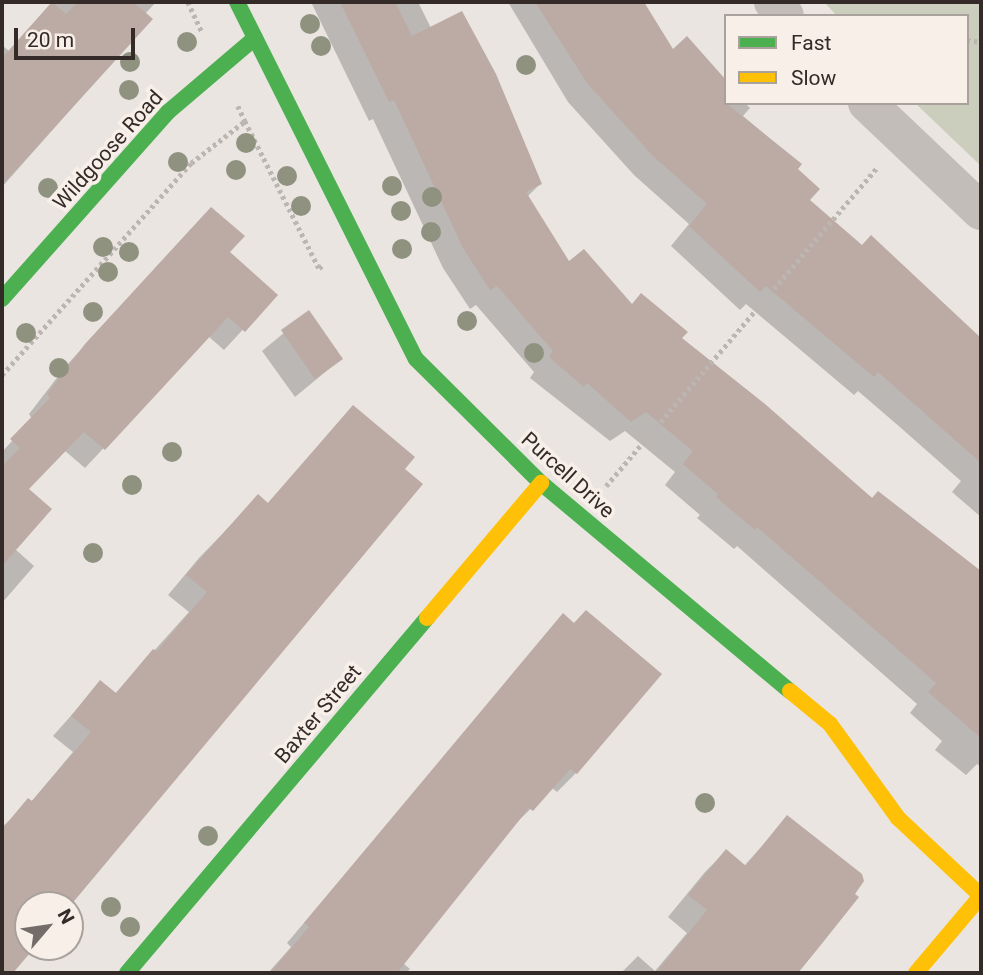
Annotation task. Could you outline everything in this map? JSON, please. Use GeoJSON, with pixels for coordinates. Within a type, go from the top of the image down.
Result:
{"type":"FeatureCollection","features":[{"type":"Feature","properties":{"kind":"street","name":"Purcell Drive"},"geometry":{"type":"LineString","coordinates":[[237,2],[416,359],[541,483],[830,724],[898,818],[981,896]]}},
{"type":"Feature","properties":{"kind":"street","name":"Wildgoose Road"},"geometry":{"type":"LineString","coordinates":[[2,299],[168,112],[256,38]]}},
{"type":"Feature","properties":{"kind":"street"},"geometry":{"type":"LineString","coordinates":[[869,105],[981,211]]}},
{"type":"Feature","properties":{"kind":"street","name":"Baxter Street"},"geometry":{"type":"LineString","coordinates":[[127,973],[541,483]]}},
{"type":"Feature","properties":{"kind":"street"},"geometry":{"type":"LineString","coordinates":[[916,973],[981,896]]}},
{"type":"Feature","properties":{"kind":"path"},"geometry":{"type":"LineString","coordinates":[[2,375],[191,163],[245,121],[319,268],[358,242]]}},
{"type":"Feature","properties":{"kind":"path"},"geometry":{"type":"LineString","coordinates":[[582,517],[902,139]]}},
{"type":"Feature","properties":{"kind":"green space"},"geometry":{"type":"Polygon","coordinates":[[[824,2],[981,2],[981,166],[917,105],[969,105],[969,14],[835,14],[824,2]]]}},
{"type":"Feature","properties":{"kind":"building"},"geometry":{"type":"Polygon","coordinates":[[[52,2],[66,14],[78,2],[133,2],[153,19],[2,185],[2,58],[52,2]]]}},
{"type":"Feature","properties":{"kind":"building"},"geometry":{"type":"Polygon","coordinates":[[[340,2],[395,2],[412,36],[462,11],[496,74],[542,184],[526,192],[569,261],[584,249],[632,304],[641,293],[688,332],[682,338],[765,404],[872,498],[878,491],[981,571],[981,738],[928,692],[936,683],[757,527],[755,530],[716,497],[718,494],[683,464],[693,451],[646,412],[631,422],[587,383],[584,387],[549,357],[553,351],[497,286],[490,290],[463,248],[394,100],[389,102],[340,2]]]}},
{"type":"Feature","properties":{"kind":"building"},"geometry":{"type":"Polygon","coordinates":[[[535,2],[644,2],[673,49],[687,36],[724,78],[724,105],[728,105],[802,164],[798,169],[820,189],[810,200],[862,245],[871,235],[981,338],[981,463],[878,372],[874,377],[766,286],[760,292],[689,226],[707,204],[653,156],[587,83],[535,2]]]}},
{"type":"Feature","properties":{"kind":"building"},"geometry":{"type":"Polygon","coordinates":[[[211,207],[245,236],[230,252],[278,295],[245,332],[228,317],[105,450],[84,432],[29,489],[52,509],[2,566],[2,466],[20,448],[10,439],[50,398],[47,394],[85,344],[211,207]]]}},
{"type":"Feature","properties":{"kind":"building"},"geometry":{"type":"Polygon","coordinates":[[[309,310],[343,359],[315,379],[281,330],[309,310]]]}},
{"type":"Feature","properties":{"kind":"building"},"geometry":{"type":"Polygon","coordinates":[[[353,405],[415,457],[405,469],[423,484],[83,891],[14,891],[14,961],[23,961],[13,973],[2,973],[2,829],[28,798],[32,801],[91,732],[71,716],[100,680],[116,693],[153,649],[157,651],[207,592],[186,575],[258,494],[268,503],[353,405]]]}},
{"type":"Feature","properties":{"kind":"building"},"geometry":{"type":"Polygon","coordinates":[[[586,610],[662,674],[577,774],[570,769],[533,811],[529,808],[397,973],[270,973],[309,927],[304,923],[563,613],[574,623],[586,610]]]}},
{"type":"Feature","properties":{"kind":"building"},"geometry":{"type":"Polygon","coordinates":[[[787,815],[862,874],[864,881],[855,894],[859,897],[798,973],[656,973],[707,910],[688,895],[726,849],[746,866],[787,815]]]}},
{"type":"Feature","properties":{"kind":"traffic: fast"},"geometry":{"type":"LineString","coordinates":[[237,2],[416,359],[541,483],[790,691]]}},
{"type":"Feature","properties":{"kind":"traffic: fast"},"geometry":{"type":"LineString","coordinates":[[2,299],[168,112],[255,38]]}},
{"type":"Feature","properties":{"kind":"traffic: fast"},"geometry":{"type":"LineString","coordinates":[[127,973],[427,618]]}},
{"type":"Feature","properties":{"kind":"traffic: slow"},"geometry":{"type":"LineString","coordinates":[[427,618],[541,483]]}},
{"type":"Feature","properties":{"kind":"traffic: slow"},"geometry":{"type":"LineString","coordinates":[[790,691],[830,724],[898,818],[981,896],[916,973]]}}]}
